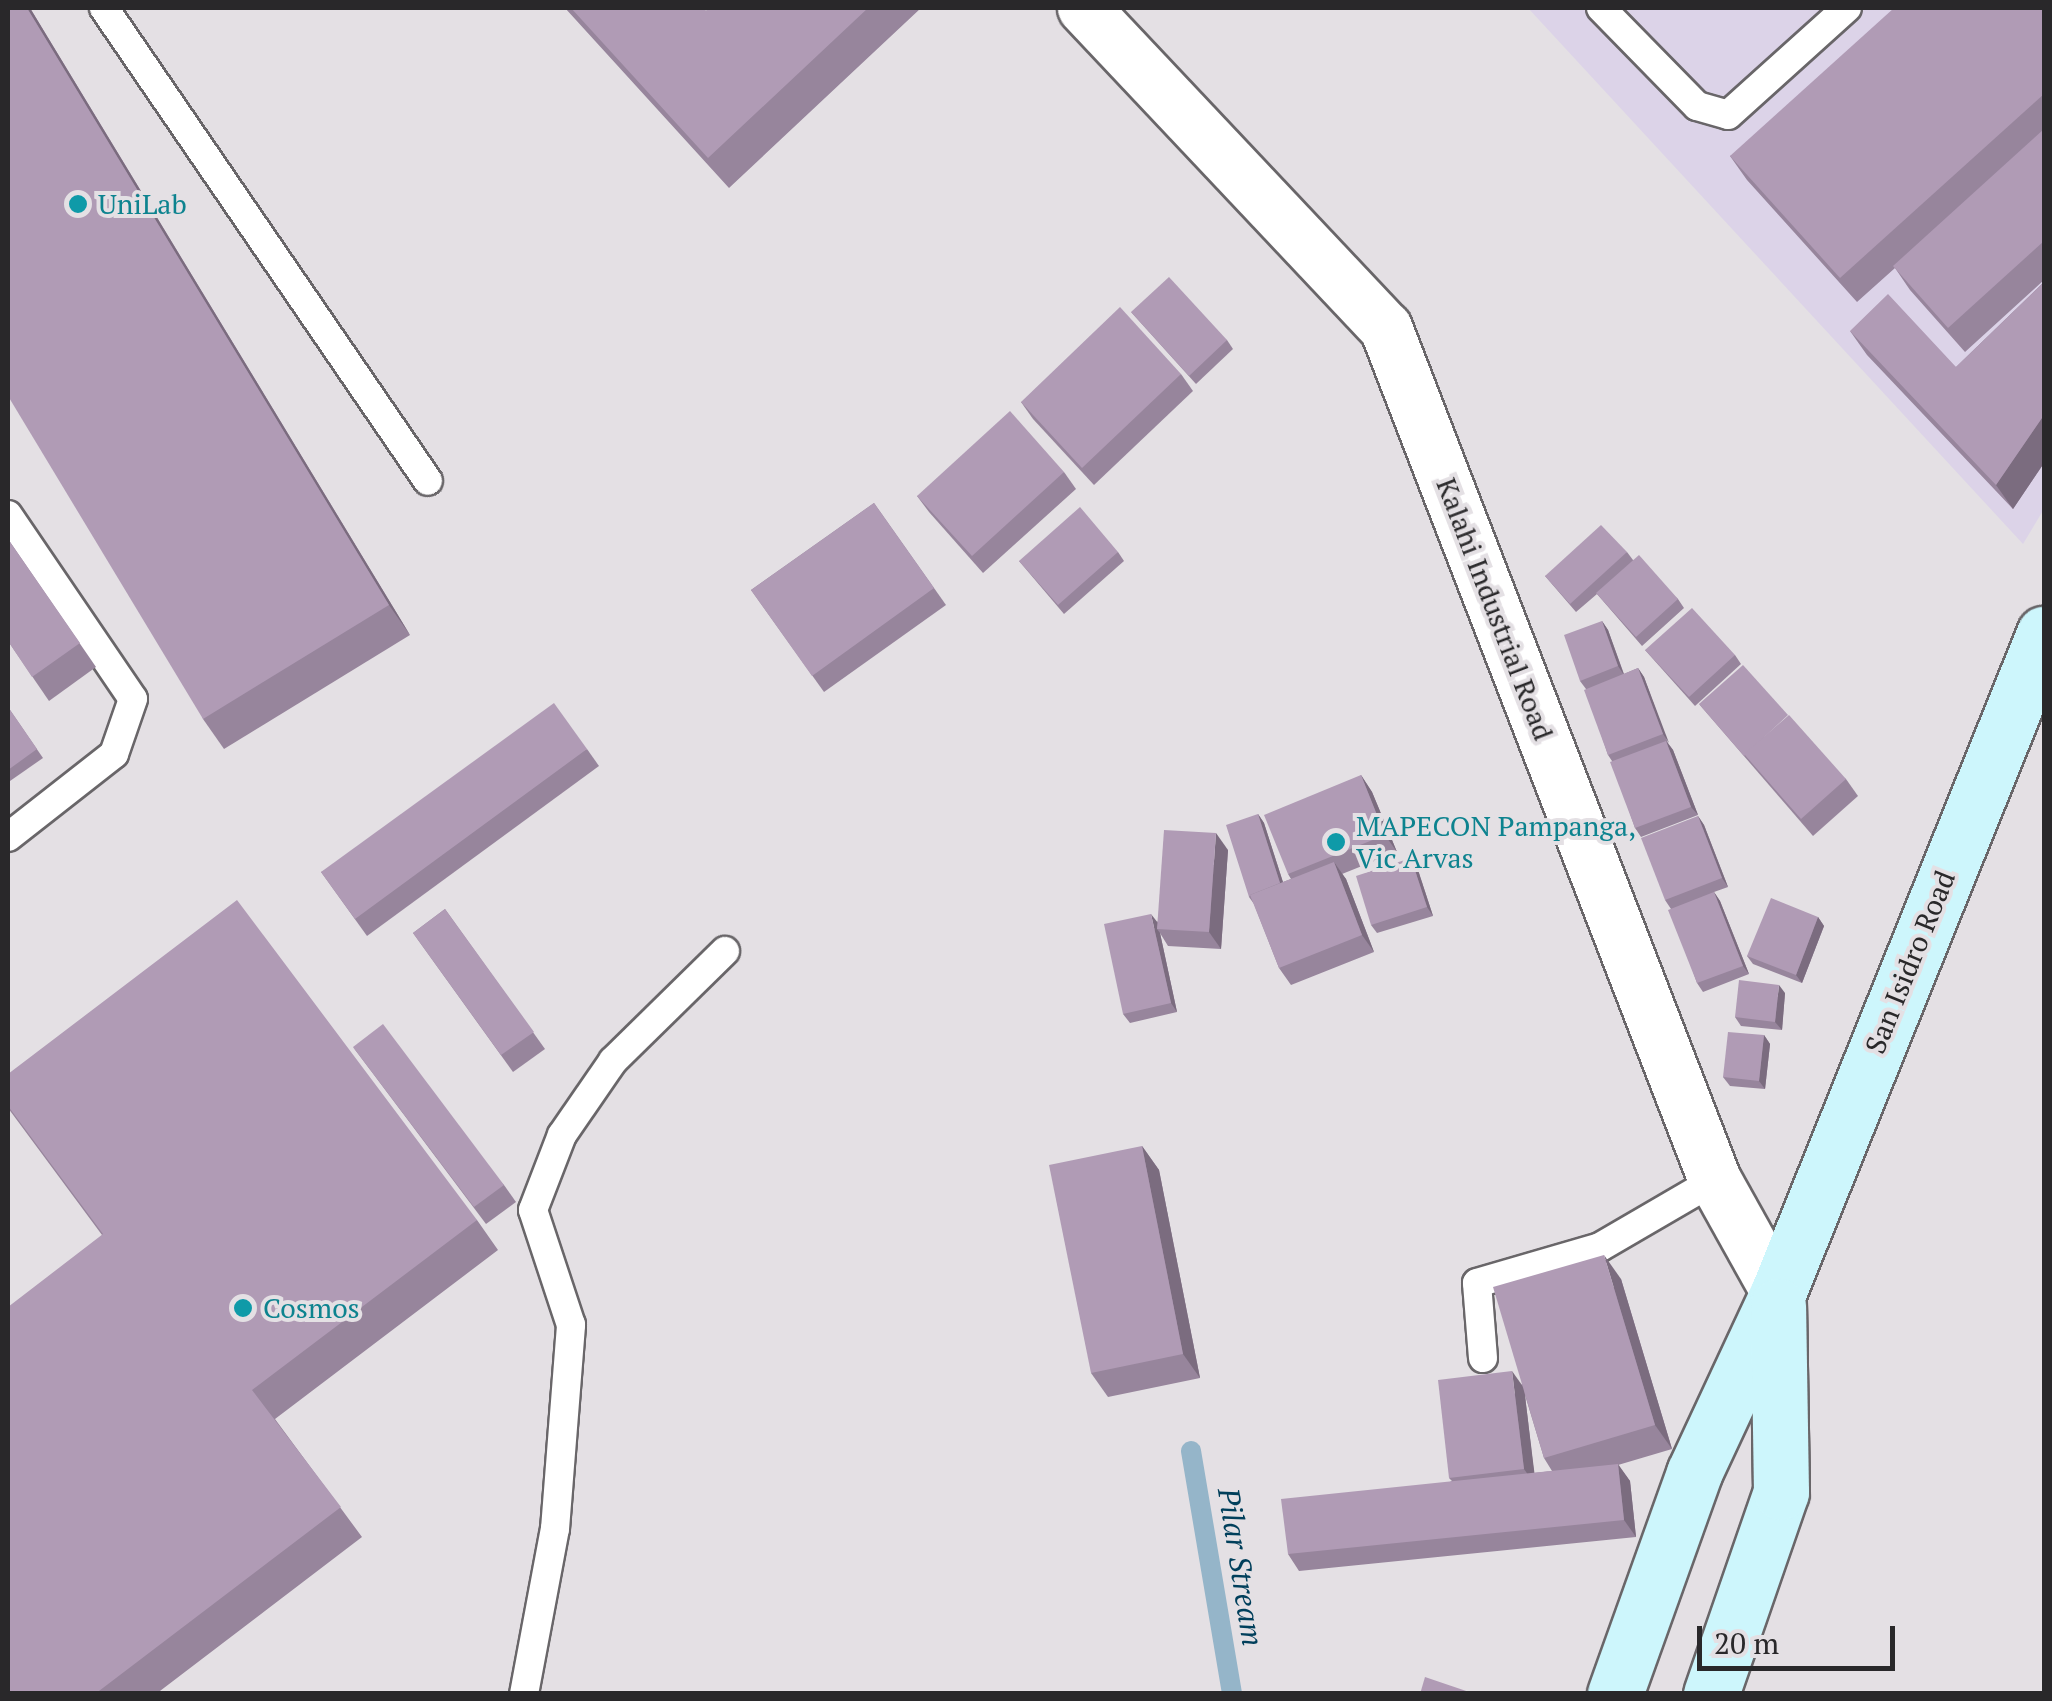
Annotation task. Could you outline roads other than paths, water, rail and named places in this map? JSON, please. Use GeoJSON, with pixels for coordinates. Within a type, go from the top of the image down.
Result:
{"type":"FeatureCollection","features":[{"type":"Feature","properties":{"kind":"main road","name":"San Isidro Road"},"geometry":{"type":"LineString","coordinates":[[1615,1694],[1694,1473],[1778,1292],[2044,634]]}},
{"type":"Feature","properties":{"kind":"main road","name":"San Isidro Road"},"geometry":{"type":"LineString","coordinates":[[1711,1694],[1782,1492],[1778,1292]]}},
{"type":"Feature","properties":{"kind":"street","name":"Kalahi Industrial Road"},"geometry":{"type":"LineString","coordinates":[[1084,8],[1386,328],[1715,1180],[1778,1292]]}},
{"type":"Feature","properties":{"kind":"lane"},"geometry":{"type":"LineString","coordinates":[[104,8],[428,481]]}},
{"type":"Feature","properties":{"kind":"lane"},"geometry":{"type":"LineString","coordinates":[[1602,8],[1697,106],[1728,115],[1847,8]]}},
{"type":"Feature","properties":{"kind":"lane"},"geometry":{"type":"LineString","coordinates":[[8,515],[133,699],[114,754],[8,837]]}},
{"type":"Feature","properties":{"kind":"lane"},"geometry":{"type":"LineString","coordinates":[[524,1694],[555,1529],[571,1325],[533,1210],[562,1135],[613,1061],[725,951]]}},
{"type":"Feature","properties":{"kind":"lane"},"geometry":{"type":"LineString","coordinates":[[1483,1358],[1477,1284],[1600,1247],[1715,1180]]}},
{"type":"Feature","properties":{"kind":"waterway","name":"Pilar Stream"},"geometry":{"type":"LineString","coordinates":[[1191,1451],[1232,1694]]}},
{"type":"Feature","properties":{"kind":"place","name":"UniLab"},"geometry":{"type":"Point","coordinates":[78,204]}},
{"type":"Feature","properties":{"kind":"place","name":"MAPECON Pampanga, Vic Arvas"},"geometry":{"type":"Point","coordinates":[1336,842]}},
{"type":"Feature","properties":{"kind":"place","name":"Cosmos"},"geometry":{"type":"Point","coordinates":[243,1308]}}]}
